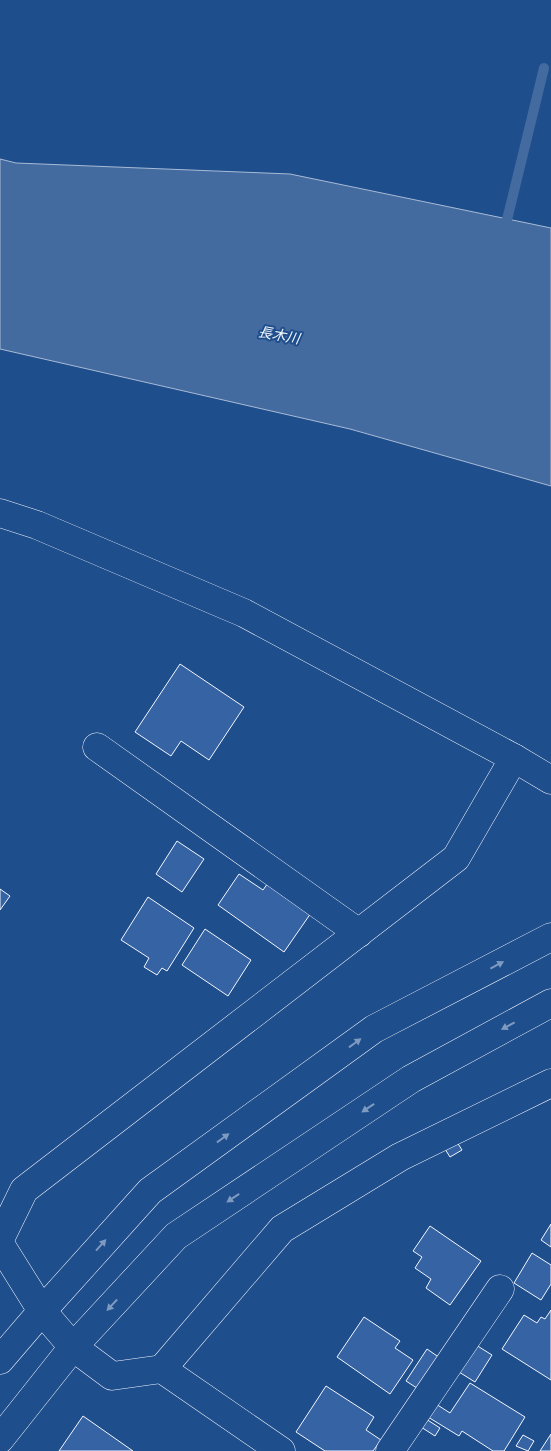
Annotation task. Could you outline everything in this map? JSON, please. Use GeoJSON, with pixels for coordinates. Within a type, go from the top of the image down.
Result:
{"type":"FeatureCollection","features":[{"type":"Feature","properties":{"kind":"street"},"geometry":{"type":"LineString","coordinates":[[0,513],[37,525],[244,613],[514,758],[551,780]]}},
{"type":"Feature","properties":{"kind":"street"},"geometry":{"type":"LineString","coordinates":[[97,747],[360,933]]}},
{"type":"Feature","properties":{"kind":"street"},"geometry":{"type":"LineString","coordinates":[[0,1239],[24,1190],[456,858],[514,758]]}},
{"type":"Feature","properties":{"kind":"street"},"geometry":{"type":"LineString","coordinates":[[0,1360],[150,1191],[374,1029],[551,936]]}},
{"type":"Feature","properties":{"kind":"street"},"geometry":{"type":"LineString","coordinates":[[0,1439],[73,1347],[176,1236],[411,1079],[551,1003]]}},
{"type":"Feature","properties":{"kind":"street"},"geometry":{"type":"LineString","coordinates":[[0,1244],[42,1311],[73,1347],[112,1376],[162,1369],[282,1229],[400,1157],[551,1083]]}},
{"type":"Feature","properties":{"kind":"street"},"geometry":{"type":"LineString","coordinates":[[390,1451],[500,1289]]}},
{"type":"Feature","properties":{"kind":"street"},"geometry":{"type":"LineString","coordinates":[[162,1369],[281,1451]]}},
{"type":"Feature","properties":{"kind":"water","name":"長木川"},"geometry":{"type":"Polygon","coordinates":[[[0,159],[16,163],[290,174],[551,228],[551,486],[350,429],[0,349],[0,159]]]}},
{"type":"Feature","properties":{"kind":"building"},"geometry":{"type":"Polygon","coordinates":[[[180,664],[244,707],[209,760],[181,741],[171,756],[135,732],[180,664]]]}},
{"type":"Feature","properties":{"kind":"building"},"geometry":{"type":"Polygon","coordinates":[[[177,841],[204,859],[182,892],[156,874],[177,841]]]}},
{"type":"Feature","properties":{"kind":"building"},"geometry":{"type":"Polygon","coordinates":[[[239,874],[263,890],[268,883],[311,913],[284,952],[218,905],[239,874]]]}},
{"type":"Feature","properties":{"kind":"building"},"geometry":{"type":"Polygon","coordinates":[[[0,889],[10,896],[0,910],[0,889]]]}},
{"type":"Feature","properties":{"kind":"building"},"geometry":{"type":"Polygon","coordinates":[[[148,897],[194,928],[167,971],[162,968],[157,975],[144,967],[149,958],[121,940],[148,897]]]}},
{"type":"Feature","properties":{"kind":"building"},"geometry":{"type":"Polygon","coordinates":[[[205,929],[251,960],[228,996],[182,965],[205,929]]]}},
{"type":"Feature","properties":{"kind":"building"},"geometry":{"type":"Polygon","coordinates":[[[457,1142],[462,1150],[450,1157],[445,1149],[457,1142]]]}},
{"type":"Feature","properties":{"kind":"building"},"geometry":{"type":"Polygon","coordinates":[[[551,1224],[551,1247],[541,1240],[551,1224]]]}},
{"type":"Feature","properties":{"kind":"building"},"geometry":{"type":"Polygon","coordinates":[[[430,1226],[481,1261],[450,1305],[426,1288],[431,1279],[415,1268],[422,1257],[413,1251],[430,1226]]]}},
{"type":"Feature","properties":{"kind":"building"},"geometry":{"type":"Polygon","coordinates":[[[532,1253],[551,1265],[551,1284],[541,1300],[514,1283],[532,1253]]]}},
{"type":"Feature","properties":{"kind":"building"},"geometry":{"type":"Polygon","coordinates":[[[551,1310],[551,1380],[502,1349],[524,1315],[537,1323],[541,1317],[545,1319],[551,1310]]]}},
{"type":"Feature","properties":{"kind":"building"},"geometry":{"type":"Polygon","coordinates":[[[364,1317],[400,1341],[395,1348],[413,1360],[390,1394],[337,1357],[364,1317]]]}},
{"type":"Feature","properties":{"kind":"building"},"geometry":{"type":"Polygon","coordinates":[[[476,1345],[492,1355],[475,1382],[459,1372],[476,1345]]]}},
{"type":"Feature","properties":{"kind":"building"},"geometry":{"type":"Polygon","coordinates":[[[427,1349],[440,1358],[420,1390],[406,1381],[427,1349]]]}},
{"type":"Feature","properties":{"kind":"building"},"geometry":{"type":"Polygon","coordinates":[[[470,1383],[525,1417],[504,1451],[493,1451],[462,1431],[459,1436],[428,1417],[436,1404],[450,1413],[470,1383]]]}},
{"type":"Feature","properties":{"kind":"building"},"geometry":{"type":"Polygon","coordinates":[[[326,1386],[374,1417],[366,1430],[381,1440],[373,1451],[325,1451],[296,1432],[326,1386]]]}},
{"type":"Feature","properties":{"kind":"building"},"geometry":{"type":"Polygon","coordinates":[[[83,1416],[133,1451],[59,1451],[83,1416]]]}},
{"type":"Feature","properties":{"kind":"building"},"geometry":{"type":"Polygon","coordinates":[[[426,1419],[440,1428],[435,1436],[421,1427],[426,1419]]]}},
{"type":"Feature","properties":{"kind":"building"},"geometry":{"type":"Polygon","coordinates":[[[551,1434],[551,1451],[540,1451],[551,1434]]]}},
{"type":"Feature","properties":{"kind":"building"},"geometry":{"type":"Polygon","coordinates":[[[523,1435],[534,1441],[528,1451],[516,1446],[523,1435]]]}},
{"type":"Feature","properties":{"kind":"waterway"},"geometry":{"type":"LineString","coordinates":[[504,232],[544,68]]}}]}
